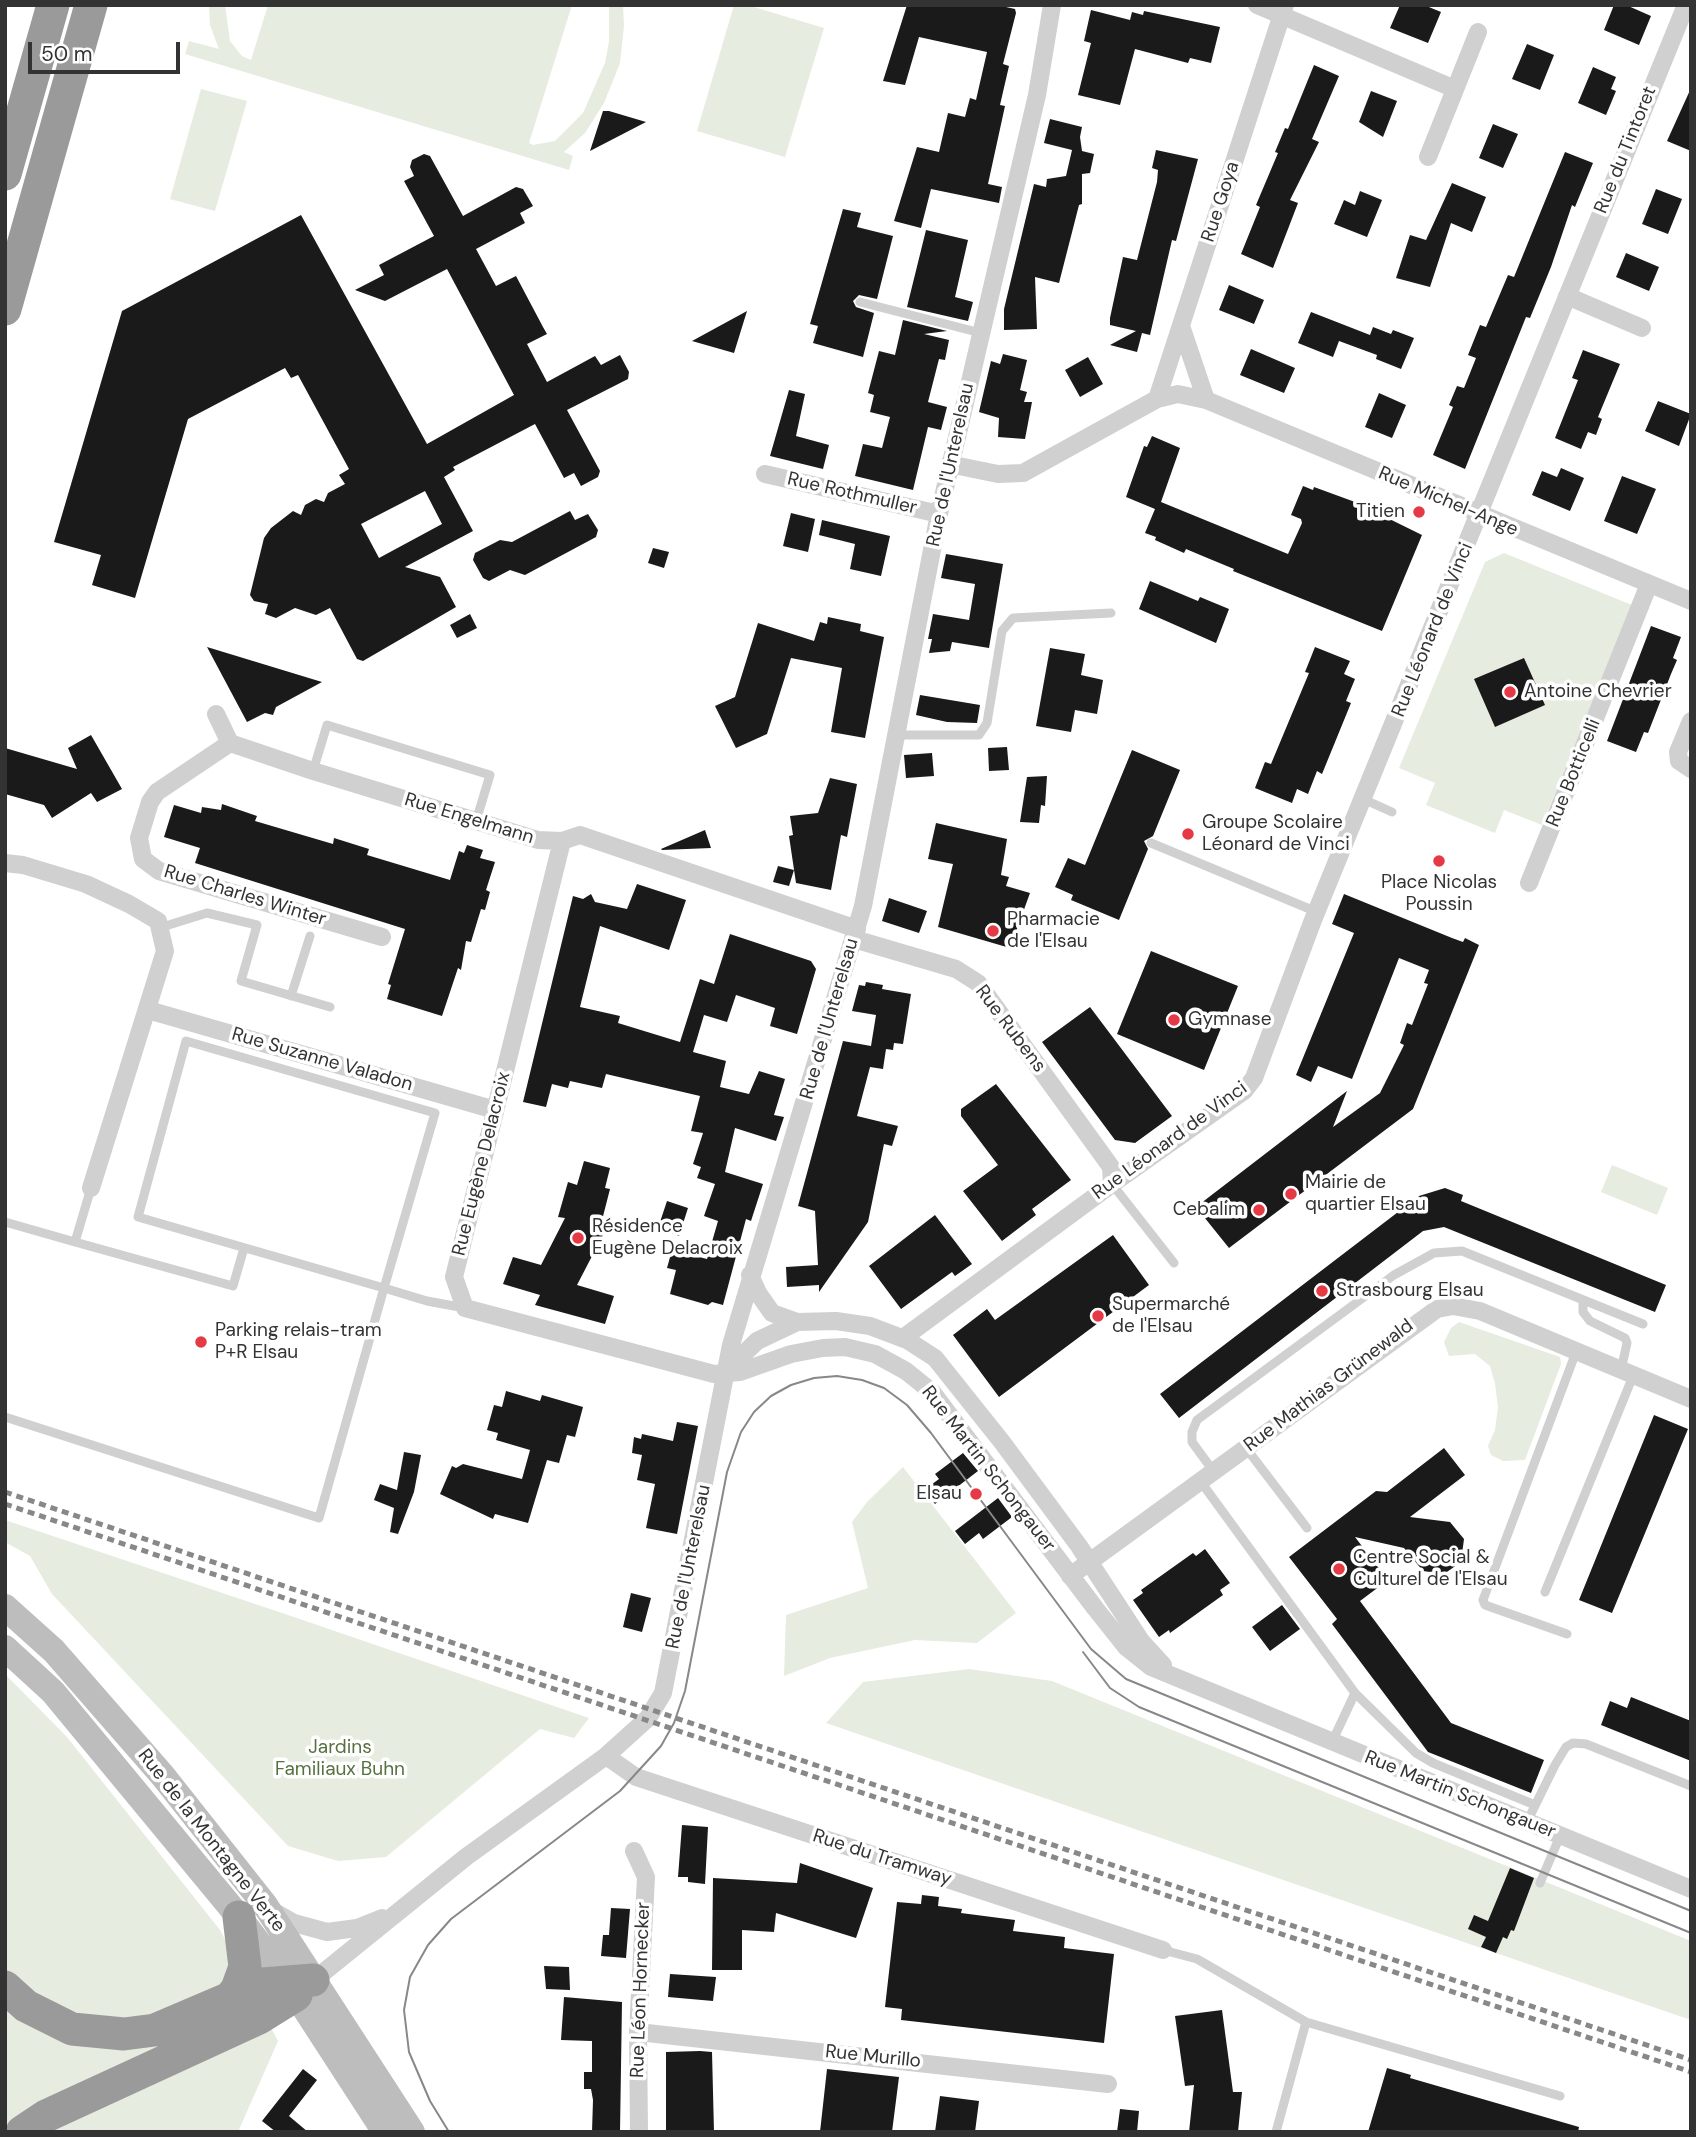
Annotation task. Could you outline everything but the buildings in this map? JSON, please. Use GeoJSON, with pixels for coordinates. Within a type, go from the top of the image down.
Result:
{"type":"FeatureCollection","features":[{"type":"Feature","properties":{"kind":"highway"},"geometry":{"type":"LineString","coordinates":[[5,174],[53,5]]}},
{"type":"Feature","properties":{"kind":"highway"},"geometry":{"type":"LineString","coordinates":[[5,309],[90,5]]}},
{"type":"Feature","properties":{"kind":"highway"},"geometry":{"type":"LineString","coordinates":[[229,1998],[242,1979],[252,1911]]}},
{"type":"Feature","properties":{"kind":"highway"},"geometry":{"type":"LineString","coordinates":[[5,1987],[26,2006],[47,2018],[72,2029],[99,2034],[155,2030],[263,1984],[299,1985]]}},
{"type":"Feature","properties":{"kind":"highway"},"geometry":{"type":"LineString","coordinates":[[22,2132],[46,2116],[259,2018],[299,1985]]}},
{"type":"Feature","properties":{"kind":"main road","name":"Rue de la Montagne Verte"},"geometry":{"type":"LineString","coordinates":[[5,1607],[54,1651],[163,1776],[299,1985],[385,2132]]}},
{"type":"Feature","properties":{"kind":"main road","name":"Rue de la Montagne Verte"},"geometry":{"type":"LineString","coordinates":[[5,1648],[53,1692],[252,1911]]}},
{"type":"Feature","properties":{"kind":"main road","name":"Rue de la Montagne Verte"},"geometry":{"type":"LineString","coordinates":[[299,1985],[412,2132]]}},
{"type":"Feature","properties":{"kind":"street","name":"Rue de l'Unterelsau"},"geometry":{"type":"LineString","coordinates":[[299,1985],[606,1756],[648,1718],[665,1687],[724,1373],[750,1275],[856,934],[949,464],[1037,95],[1052,5]]}},
{"type":"Feature","properties":{"kind":"street"},"geometry":{"type":"LineString","coordinates":[[1257,5],[1282,11],[1455,89]]}},
{"type":"Feature","properties":{"kind":"street","name":"Rue du Tintoret"},"geometry":{"type":"LineString","coordinates":[[1480,516],[1686,5]]}},
{"type":"Feature","properties":{"kind":"street","name":"Rue Goya"},"geometry":{"type":"LineString","coordinates":[[1157,398],[1282,11]]}},
{"type":"Feature","properties":{"kind":"street"},"geometry":{"type":"LineString","coordinates":[[1428,157],[1478,32]]}},
{"type":"Feature","properties":{"kind":"street"},"geometry":{"type":"LineString","coordinates":[[1567,296],[1642,328]]}},
{"type":"Feature","properties":{"kind":"street"},"geometry":{"type":"LineString","coordinates":[[1181,326],[1206,400]]}},
{"type":"Feature","properties":{"kind":"street","name":"Rue Michel-Ange"},"geometry":{"type":"LineString","coordinates":[[949,464],[998,474],[1023,473],[1157,398],[1178,394],[1206,400],[1480,516],[1691,601]]}},
{"type":"Feature","properties":{"kind":"street","name":"Rue Rothmuller"},"geometry":{"type":"LineString","coordinates":[[765,474],[939,514]]}},
{"type":"Feature","properties":{"kind":"street","name":"Rue Léonard de Vinci"},"geometry":{"type":"LineString","coordinates":[[902,1338],[1244,1091],[1258,1069],[1317,912],[1480,516]]}},
{"type":"Feature","properties":{"kind":"street","name":"Rue Botticelli"},"geometry":{"type":"LineString","coordinates":[[1528,883],[1649,584]]}},
{"type":"Feature","properties":{"kind":"street"},"geometry":{"type":"LineString","coordinates":[[216,715],[230,743]]}},
{"type":"Feature","properties":{"kind":"street"},"geometry":{"type":"LineString","coordinates":[[1691,721],[1678,752],[1679,761],[1691,769]]}},
{"type":"Feature","properties":{"kind":"street","name":"Rue Engelmann"},"geometry":{"type":"LineString","coordinates":[[230,743],[538,840],[562,841],[580,835],[856,934]]}},
{"type":"Feature","properties":{"kind":"street","name":"Rue Charles Winter"},"geometry":{"type":"LineString","coordinates":[[230,743],[157,792],[150,802],[139,838],[143,859],[159,871],[382,937]]}},
{"type":"Feature","properties":{"kind":"street","name":"Rue Eugène Delacroix"},"geometry":{"type":"LineString","coordinates":[[465,1308],[454,1277],[562,841]]}},
{"type":"Feature","properties":{"kind":"street"},"geometry":{"type":"LineString","coordinates":[[5,863],[23,865],[86,884],[158,921],[165,951],[91,1188]]}},
{"type":"Feature","properties":{"kind":"street","name":"Rue Rubens"},"geometry":{"type":"LineString","coordinates":[[856,934],[956,969],[978,983],[1111,1167],[1112,1184]]}},
{"type":"Feature","properties":{"kind":"street","name":"Rue Suzanne Valadon"},"geometry":{"type":"LineString","coordinates":[[148,1010],[495,1110]]}},
{"type":"Feature","properties":{"kind":"street"},"geometry":{"type":"LineString","coordinates":[[750,1275],[772,1313],[797,1322]]}},
{"type":"Feature","properties":{"kind":"street","name":"Rue Mathias Grünewald"},"geometry":{"type":"LineString","coordinates":[[1070,1576],[1437,1309],[1453,1306],[1480,1311],[1691,1399]]}},
{"type":"Feature","properties":{"kind":"street"},"geometry":{"type":"LineString","coordinates":[[465,1308],[700,1372],[724,1373]]}},
{"type":"Feature","properties":{"kind":"street","name":"Rue Martin Schongauer"},"geometry":{"type":"LineString","coordinates":[[724,1373],[757,1341],[797,1322],[855,1323],[902,1338],[945,1367],[1090,1563],[1110,1597],[1153,1657],[1190,1684]]}},
{"type":"Feature","properties":{"kind":"street","name":"Rue Martin Schongauer"},"geometry":{"type":"LineString","coordinates":[[724,1373],[740,1372],[791,1354],[835,1347],[859,1349],[890,1362],[932,1392],[1070,1576],[1138,1658],[1160,1672],[1691,1889]]}},
{"type":"Feature","properties":{"kind":"street","name":"Rue du Tramway"},"geometry":{"type":"LineString","coordinates":[[606,1756],[636,1777],[1163,1950]]}},
{"type":"Feature","properties":{"kind":"street","name":"Rue Léon Hornecker"},"geometry":{"type":"LineString","coordinates":[[635,1852],[646,1877],[638,2032],[639,2132]]}},
{"type":"Feature","properties":{"kind":"street","name":"Rue de l'Unterelsau"},"geometry":{"type":"LineString","coordinates":[[252,1911],[336,1932],[357,1928],[400,1909]]}},
{"type":"Feature","properties":{"kind":"street","name":"Rue Murillo"},"geometry":{"type":"LineString","coordinates":[[638,2032],[1108,2084]]}},
{"type":"Feature","properties":{"kind":"lane"},"geometry":{"type":"LineString","coordinates":[[860,302],[981,332]]}},
{"type":"Feature","properties":{"kind":"lane"},"geometry":{"type":"LineString","coordinates":[[894,735],[979,735],[987,723],[1002,631],[1013,618],[1111,613]]}},
{"type":"Feature","properties":{"kind":"lane"},"geometry":{"type":"LineString","coordinates":[[313,771],[327,725],[490,775],[476,821]]}},
{"type":"Feature","properties":{"kind":"lane"},"geometry":{"type":"LineString","coordinates":[[1363,799],[1392,812]]}},
{"type":"Feature","properties":{"kind":"lane"},"geometry":{"type":"LineString","coordinates":[[1151,843],[1317,912]]}},
{"type":"Feature","properties":{"kind":"lane"},"geometry":{"type":"LineString","coordinates":[[159,928],[207,913],[257,925],[240,981],[330,1007]]}},
{"type":"Feature","properties":{"kind":"lane"},"geometry":{"type":"LineString","coordinates":[[291,996],[310,936]]}},
{"type":"Feature","properties":{"kind":"lane"},"geometry":{"type":"LineString","coordinates":[[5,1418],[319,1518],[384,1288],[435,1112],[186,1041],[138,1217],[384,1288],[427,1301],[465,1308]]}},
{"type":"Feature","properties":{"kind":"lane"},"geometry":{"type":"LineString","coordinates":[[1112,1184],[1174,1263]]}},
{"type":"Feature","properties":{"kind":"lane"},"geometry":{"type":"LineString","coordinates":[[75,1242],[91,1188]]}},
{"type":"Feature","properties":{"kind":"lane"},"geometry":{"type":"LineString","coordinates":[[5,1222],[233,1286],[244,1248]]}},
{"type":"Feature","properties":{"kind":"lane"},"geometry":{"type":"LineString","coordinates":[[1535,1805],[1433,1763],[1416,1753],[1355,1693],[1207,1477],[1192,1442],[1192,1432],[1197,1420],[1394,1275],[1434,1253],[1462,1251],[1643,1324]]}},
{"type":"Feature","properties":{"kind":"lane"},"geometry":{"type":"LineString","coordinates":[[1545,1592],[1627,1373],[1625,1338],[1590,1321],[1583,1312],[1583,1300]]}},
{"type":"Feature","properties":{"kind":"lane"},"geometry":{"type":"LineString","coordinates":[[1567,1634],[1485,1605],[1484,1593],[1576,1352]]}},
{"type":"Feature","properties":{"kind":"lane"},"geometry":{"type":"LineString","coordinates":[[1246,1448],[1307,1528]]}},
{"type":"Feature","properties":{"kind":"lane"},"geometry":{"type":"LineString","coordinates":[[1332,1742],[1355,1693]]}},
{"type":"Feature","properties":{"kind":"lane"},"geometry":{"type":"LineString","coordinates":[[1527,1822],[1555,1765],[1566,1747],[1573,1743],[1586,1744],[1691,1786]]}},
{"type":"Feature","properties":{"kind":"lane"},"geometry":{"type":"LineString","coordinates":[[1540,1883],[1560,1836]]}},
{"type":"Feature","properties":{"kind":"lane"},"geometry":{"type":"LineString","coordinates":[[1163,1950],[1197,1959],[1217,1969],[1306,2022],[1560,2096]]}},
{"type":"Feature","properties":{"kind":"lane"},"geometry":{"type":"LineString","coordinates":[[1276,2132],[1306,2022]]}},
{"type":"Feature","properties":{"kind":"green space"},"geometry":{"type":"Polygon","coordinates":[[[209,5],[225,5],[230,41],[242,56],[251,60],[268,5],[572,5],[529,143],[533,145],[555,141],[583,113],[605,63],[609,41],[609,5],[623,5],[624,26],[620,63],[604,103],[585,133],[564,152],[573,156],[569,170],[185,54],[189,41],[219,49],[210,25],[209,5]]]}},
{"type":"Feature","properties":{"kind":"green space"},"geometry":{"type":"Polygon","coordinates":[[[734,5],[747,5],[824,28],[785,157],[697,131],[734,5]]]}},
{"type":"Feature","properties":{"kind":"green space"},"geometry":{"type":"Polygon","coordinates":[[[201,89],[247,101],[215,211],[170,199],[201,89]]]}},
{"type":"Feature","properties":{"kind":"green space"},"geometry":{"type":"Polygon","coordinates":[[[1504,553],[1632,605],[1542,825],[1504,810],[1495,833],[1426,805],[1435,783],[1399,768],[1485,562],[1504,553]]]}},
{"type":"Feature","properties":{"kind":"green space"},"geometry":{"type":"Polygon","coordinates":[[[1612,1165],[1668,1188],[1657,1215],[1601,1192],[1612,1165]]]}},
{"type":"Feature","properties":{"kind":"green space"},"geometry":{"type":"Polygon","coordinates":[[[1459,1322],[1560,1357],[1561,1364],[1525,1460],[1503,1461],[1491,1455],[1488,1446],[1495,1430],[1498,1407],[1495,1384],[1490,1366],[1475,1354],[1449,1356],[1444,1342],[1451,1328],[1459,1322]]]}},
{"type":"Feature","properties":{"kind":"green space"},"geometry":{"type":"Polygon","coordinates":[[[903,1467],[1016,1613],[977,1643],[915,1640],[830,1658],[784,1676],[786,1615],[868,1588],[852,1522],[867,1502],[903,1467]]]}},
{"type":"Feature","properties":{"kind":"green space","name":"Jardins Familiaux Buhn"},"geometry":{"type":"Polygon","coordinates":[[[5,1520],[589,1718],[574,1738],[540,1729],[386,1857],[338,1861],[288,1846],[52,1594],[30,1556],[5,1542],[5,1520]]]}},
{"type":"Feature","properties":{"kind":"green space"},"geometry":{"type":"Polygon","coordinates":[[[969,1669],[1052,1681],[1691,1941],[1691,2020],[826,1723],[863,1682],[969,1669]]]}},
{"type":"Feature","properties":{"kind":"green space"},"geometry":{"type":"Polygon","coordinates":[[[5,1674],[67,1737],[220,1930],[278,2041],[238,2132],[5,2132],[5,1674]]]}},
{"type":"Feature","properties":{"kind":"tram line"},"geometry":{"type":"LineString","coordinates":[[449,2132],[430,2101],[409,2052],[404,2010],[410,1977],[428,1945],[451,1919],[620,1791],[661,1746],[674,1723],[685,1691],[727,1472],[741,1432],[754,1412],[771,1396],[791,1385],[814,1378],[837,1376],[862,1380],[884,1388],[907,1405],[931,1433],[1091,1649],[1126,1679],[1691,1911]]}},
{"type":"Feature","properties":{"kind":"tram line"},"geometry":{"type":"LineString","coordinates":[[1083,1652],[1110,1688],[1139,1707],[1691,1933]]}},
{"type":"Feature","properties":{"kind":"railway"},"geometry":{"type":"LineString","coordinates":[[5,1492],[1691,2060]]}},
{"type":"Feature","properties":{"kind":"railway"},"geometry":{"type":"LineString","coordinates":[[5,1504],[1691,2072]]}},
{"type":"Feature","properties":{"kind":"place","name":"Titien"},"geometry":{"type":"Point","coordinates":[1419,512]}},
{"type":"Feature","properties":{"kind":"place","name":"Antoine Chevrier"},"geometry":{"type":"Point","coordinates":[1510,692]}},
{"type":"Feature","properties":{"kind":"place","name":"Groupe Scolaire Léonard de Vinci"},"geometry":{"type":"Point","coordinates":[1188,834]}},
{"type":"Feature","properties":{"kind":"place","name":"Place Nicolas Poussin"},"geometry":{"type":"Point","coordinates":[1439,861]}},
{"type":"Feature","properties":{"kind":"place","name":"Pharmacie de l'Elsau"},"geometry":{"type":"Point","coordinates":[993,931]}},
{"type":"Feature","properties":{"kind":"place","name":"Gymnase"},"geometry":{"type":"Point","coordinates":[1174,1020]}},
{"type":"Feature","properties":{"kind":"place","name":"Mairie de quartier Elsau"},"geometry":{"type":"Point","coordinates":[1291,1194]}},
{"type":"Feature","properties":{"kind":"place","name":"Cebalim"},"geometry":{"type":"Point","coordinates":[1259,1210]}},
{"type":"Feature","properties":{"kind":"place","name":"Résidence Eugène Delacroix"},"geometry":{"type":"Point","coordinates":[578,1238]}},
{"type":"Feature","properties":{"kind":"place","name":"Strasbourg Elsau"},"geometry":{"type":"Point","coordinates":[1322,1291]}},
{"type":"Feature","properties":{"kind":"place","name":"Supermarché de l'Elsau"},"geometry":{"type":"Point","coordinates":[1098,1316]}},
{"type":"Feature","properties":{"kind":"place","name":"Parking relais-tram P+R Elsau"},"geometry":{"type":"Point","coordinates":[201,1342]}},
{"type":"Feature","properties":{"kind":"place","name":"Elsau"},"geometry":{"type":"Point","coordinates":[976,1494]}},
{"type":"Feature","properties":{"kind":"place","name":"Centre Social & Culturel de l'Elsau"},"geometry":{"type":"Point","coordinates":[1339,1569]}}]}
